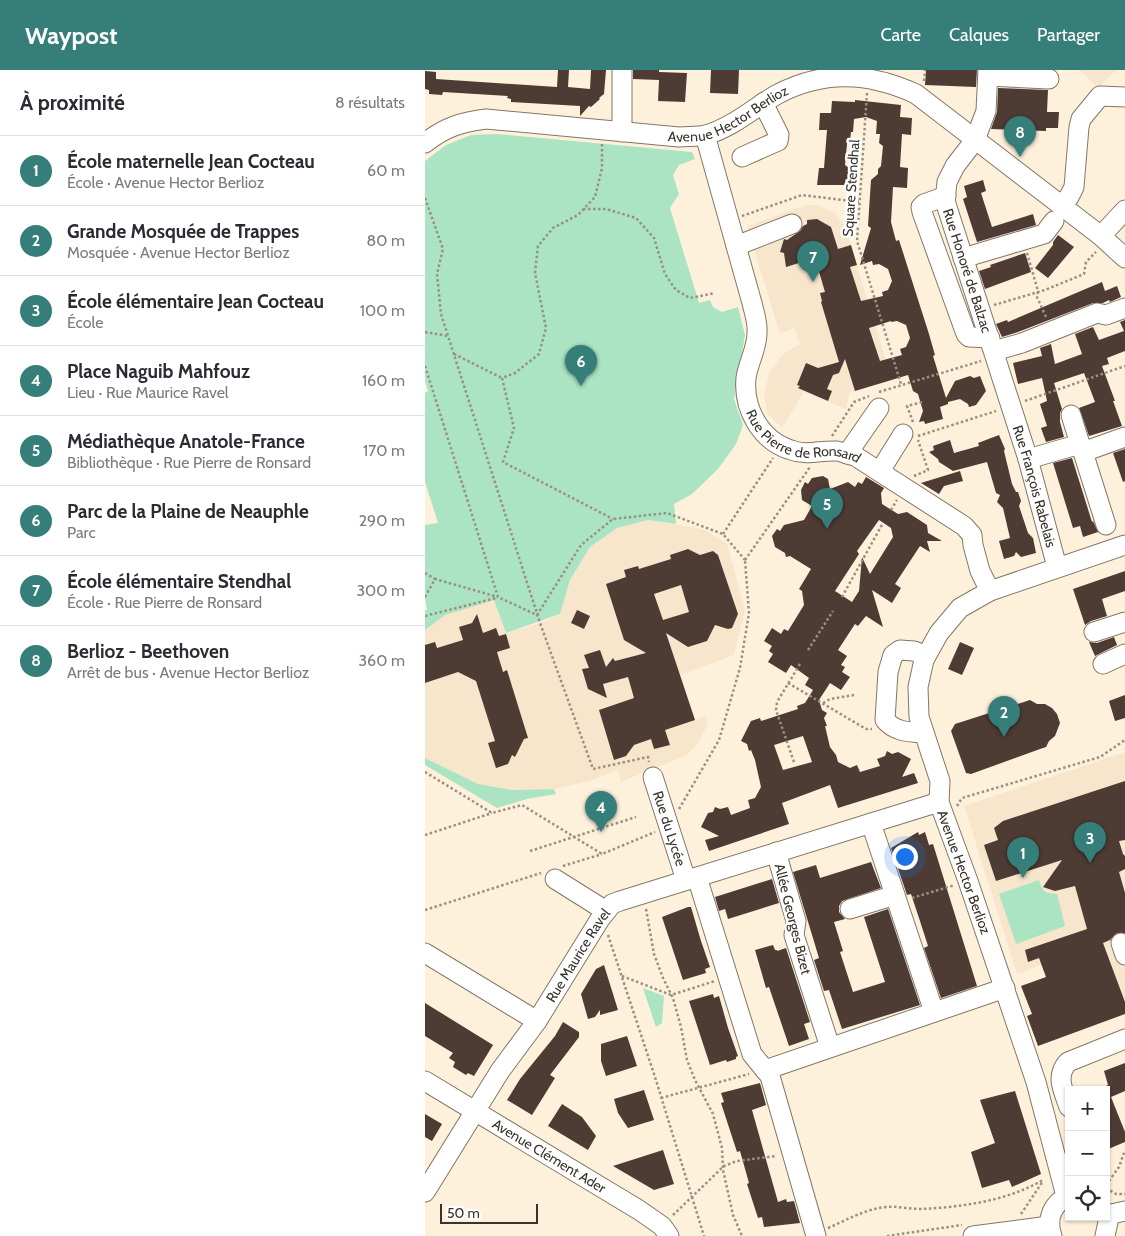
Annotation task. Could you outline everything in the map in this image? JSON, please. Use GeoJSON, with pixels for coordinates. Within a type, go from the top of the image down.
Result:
{"type":"FeatureCollection","features":[{"type":"Feature","properties":{"kind":"street"},"geometry":{"type":"LineString","coordinates":[[622,70],[622,132]]}},
{"type":"Feature","properties":{"kind":"street"},"geometry":{"type":"LineString","coordinates":[[988,73],[1049,79]]}},
{"type":"Feature","properties":{"kind":"street","name":"Rue Honoré de Balzac"},"geometry":{"type":"LineString","coordinates":[[988,73],[986,111],[975,140],[955,166],[947,182],[945,201],[1011,406]]}},
{"type":"Feature","properties":{"kind":"street","name":"Avenue Hector Berlioz"},"geometry":{"type":"LineString","coordinates":[[425,143],[438,132],[464,121],[486,119],[679,137],[705,135],[721,129],[806,76],[852,74],[898,86],[916,94],[975,140],[1057,213],[1103,238],[1125,258]]}},
{"type":"Feature","properties":{"kind":"street"},"geometry":{"type":"LineString","coordinates":[[963,258],[1044,234],[1074,187],[1081,118],[1100,96],[1125,97]]}},
{"type":"Feature","properties":{"kind":"street"},"geometry":{"type":"LineString","coordinates":[[742,157],[779,141],[779,135],[763,103]]}},
{"type":"Feature","properties":{"kind":"street","name":"Rue Pierre de Ronsard"},"geometry":{"type":"LineString","coordinates":[[705,135],[752,303],[758,331],[747,376],[746,391],[754,420],[766,435],[780,446],[806,454],[837,451],[855,456],[965,526],[972,535],[980,571],[989,591]]}},
{"type":"Feature","properties":{"kind":"street"},"geometry":{"type":"LineString","coordinates":[[946,196],[924,204],[921,207],[966,334],[969,336],[993,348],[1022,342],[1097,313],[1106,315],[1125,308]]}},
{"type":"Feature","properties":{"kind":"street"},"geometry":{"type":"LineString","coordinates":[[1103,238],[1125,210]]}},
{"type":"Feature","properties":{"kind":"street"},"geometry":{"type":"LineString","coordinates":[[736,246],[792,224]]}},
{"type":"Feature","properties":{"kind":"street"},"geometry":{"type":"LineString","coordinates":[[847,454],[875,399]]}},
{"type":"Feature","properties":{"kind":"street","name":"Rue François Rabelais"},"geometry":{"type":"LineString","coordinates":[[1011,406],[1028,459],[1057,567]]}},
{"type":"Feature","properties":{"kind":"street"},"geometry":{"type":"LineString","coordinates":[[1071,415],[1106,525]]}},
{"type":"Feature","properties":{"kind":"street"},"geometry":{"type":"LineString","coordinates":[[880,472],[903,434]]}},
{"type":"Feature","properties":{"kind":"street"},"geometry":{"type":"LineString","coordinates":[[1028,459],[1125,437]]}},
{"type":"Feature","properties":{"kind":"street","name":"Avenue Hector Berlioz"},"geometry":{"type":"LineString","coordinates":[[1065,1187],[1059,1169],[1061,1147],[1034,1077],[1005,988],[939,802],[940,781],[919,717],[918,687],[926,656],[939,633],[960,608],[989,591],[1125,544]]}},
{"type":"Feature","properties":{"kind":"street"},"geometry":{"type":"LineString","coordinates":[[1094,632],[1125,622]]}},
{"type":"Feature","properties":{"kind":"street"},"geometry":{"type":"LineString","coordinates":[[924,733],[900,731],[889,725],[885,720],[888,672],[893,655],[900,650],[926,656]]}},
{"type":"Feature","properties":{"kind":"street"},"geometry":{"type":"LineString","coordinates":[[1103,664],[1125,654]]}},
{"type":"Feature","properties":{"kind":"street","name":"Rue du Lycée"},"geometry":{"type":"LineString","coordinates":[[653,777],[728,976],[753,1054],[769,1076],[819,1234]]}},
{"type":"Feature","properties":{"kind":"street","name":"Rue Maurice Ravel"},"geometry":{"type":"LineString","coordinates":[[425,1192],[500,1070],[537,1021],[603,915],[612,904],[939,802]]}},
{"type":"Feature","properties":{"kind":"street"},"geometry":{"type":"LineString","coordinates":[[871,823],[934,1012]]}},
{"type":"Feature","properties":{"kind":"street","name":"Allée Georges Bizet"},"geometry":{"type":"LineString","coordinates":[[776,852],[796,921],[794,935],[829,1044]]}},
{"type":"Feature","properties":{"kind":"street"},"geometry":{"type":"LineString","coordinates":[[552,873],[603,915]]}},
{"type":"Feature","properties":{"kind":"street"},"geometry":{"type":"LineString","coordinates":[[850,909],[896,899]]}},
{"type":"Feature","properties":{"kind":"street"},"geometry":{"type":"LineString","coordinates":[[425,953],[537,1021]]}},
{"type":"Feature","properties":{"kind":"street"},"geometry":{"type":"LineString","coordinates":[[765,1070],[1005,988]]}},
{"type":"Feature","properties":{"kind":"street"},"geometry":{"type":"LineString","coordinates":[[1065,1095],[1061,1076],[1062,1068],[1068,1062],[1125,1039]]}},
{"type":"Feature","properties":{"kind":"street"},"geometry":{"type":"LineString","coordinates":[[1034,1077],[1055,1068],[1062,1068]]}},
{"type":"Feature","properties":{"kind":"street","name":"Avenue Clément Ader"},"geometry":{"type":"LineString","coordinates":[[425,1081],[639,1210],[662,1226],[669,1236]]}},
{"type":"Feature","properties":{"kind":"street"},"geometry":{"type":"LineString","coordinates":[[972,1230],[1050,1231],[1049,1217],[1053,1208],[1065,1198]]}},
{"type":"Feature","properties":{"kind":"street"},"geometry":{"type":"LineString","coordinates":[[1105,1236],[1108,1222],[1113,1213]]}},
{"type":"Feature","properties":{"kind":"path","name":"Square Stendhal"},"geometry":{"type":"LineString","coordinates":[[867,77],[857,241],[901,384]]}},
{"type":"Feature","properties":{"kind":"path"},"geometry":{"type":"LineString","coordinates":[[453,353],[502,378],[515,373],[539,354],[546,328],[535,273],[538,246],[553,228],[578,215],[595,197],[602,168],[602,130]]}},
{"type":"Feature","properties":{"kind":"path"},"geometry":{"type":"LineString","coordinates":[[729,220],[801,195],[859,202]]}},
{"type":"Feature","properties":{"kind":"path"},"geometry":{"type":"LineString","coordinates":[[425,198],[443,249],[437,274],[441,314],[537,615],[593,769],[648,757],[653,777]]}},
{"type":"Feature","properties":{"kind":"path"},"geometry":{"type":"LineString","coordinates":[[583,210],[607,209],[636,218],[654,238],[665,274],[675,290],[690,298],[715,293]]}},
{"type":"Feature","properties":{"kind":"path"},"geometry":{"type":"LineString","coordinates":[[980,310],[1045,290],[1084,274],[1086,262],[1103,238]]}},
{"type":"Feature","properties":{"kind":"path"},"geometry":{"type":"LineString","coordinates":[[1024,240],[1038,291],[1037,297],[1051,331]]}},
{"type":"Feature","properties":{"kind":"path"},"geometry":{"type":"LineString","coordinates":[[425,332],[448,336]]}},
{"type":"Feature","properties":{"kind":"path"},"geometry":{"type":"LineString","coordinates":[[745,560],[821,453],[853,402],[875,399],[901,384],[993,348]]}},
{"type":"Feature","properties":{"kind":"path"},"geometry":{"type":"LineString","coordinates":[[425,366],[498,597]]}},
{"type":"Feature","properties":{"kind":"path"},"geometry":{"type":"LineString","coordinates":[[923,402],[907,406],[917,436],[1011,406],[1125,366]]}},
{"type":"Feature","properties":{"kind":"path"},"geometry":{"type":"LineString","coordinates":[[502,378],[514,428],[503,462],[613,519]]}},
{"type":"Feature","properties":{"kind":"path"},"geometry":{"type":"LineString","coordinates":[[723,534],[780,446]]}},
{"type":"Feature","properties":{"kind":"path"},"geometry":{"type":"LineString","coordinates":[[425,910],[552,873],[670,826],[719,740],[740,668],[749,613],[745,560],[723,534],[667,513],[613,519],[581,545],[537,615]]}},
{"type":"Feature","properties":{"kind":"path"},"geometry":{"type":"LineString","coordinates":[[842,597],[883,523]]}},
{"type":"Feature","properties":{"kind":"path"},"geometry":{"type":"LineString","coordinates":[[425,574],[435,579],[498,597],[537,615]]}},
{"type":"Feature","properties":{"kind":"path"},"geometry":{"type":"LineString","coordinates":[[425,596],[435,579]]}},
{"type":"Feature","properties":{"kind":"path"},"geometry":{"type":"LineString","coordinates":[[425,616],[498,597]]}},
{"type":"Feature","properties":{"kind":"path"},"geometry":{"type":"LineString","coordinates":[[809,650],[833,611]]}},
{"type":"Feature","properties":{"kind":"path"},"geometry":{"type":"LineString","coordinates":[[794,762],[777,710],[777,702],[800,664]]}},
{"type":"Feature","properties":{"kind":"path"},"geometry":{"type":"LineString","coordinates":[[789,683],[866,729],[875,729],[885,720]]}},
{"type":"Feature","properties":{"kind":"path"},"geometry":{"type":"LineString","coordinates":[[823,703],[830,699],[854,695]]}},
{"type":"Feature","properties":{"kind":"path"},"geometry":{"type":"LineString","coordinates":[[945,821],[962,798],[1100,757],[1125,740]]}},
{"type":"Feature","properties":{"kind":"path"},"geometry":{"type":"LineString","coordinates":[[425,772],[493,813]]}},
{"type":"Feature","properties":{"kind":"path"},"geometry":{"type":"LineString","coordinates":[[425,835],[522,805],[602,854]]}},
{"type":"Feature","properties":{"kind":"path"},"geometry":{"type":"LineString","coordinates":[[530,851],[636,817]]}},
{"type":"Feature","properties":{"kind":"path"},"geometry":{"type":"LineString","coordinates":[[896,899],[968,881]]}},
{"type":"Feature","properties":{"kind":"path"},"geometry":{"type":"LineString","coordinates":[[646,892],[645,908],[654,954],[671,995],[681,1027],[687,1060],[713,1114],[722,1148],[723,1170],[733,1215],[742,1236]]}},
{"type":"Feature","properties":{"kind":"path"},"geometry":{"type":"LineString","coordinates":[[603,915],[704,1236]]}},
{"type":"Feature","properties":{"kind":"path"},"geometry":{"type":"LineString","coordinates":[[621,976],[671,995],[728,976]]}},
{"type":"Feature","properties":{"kind":"path"},"geometry":{"type":"LineString","coordinates":[[661,1098],[765,1070]]}},
{"type":"Feature","properties":{"kind":"path"},"geometry":{"type":"LineString","coordinates":[[1110,1181],[1119,1167],[1125,1150]]}},
{"type":"Feature","properties":{"kind":"path"},"geometry":{"type":"LineString","coordinates":[[671,1216],[724,1166],[737,1161],[793,1154]]}},
{"type":"Feature","properties":{"kind":"path"},"geometry":{"type":"LineString","coordinates":[[1017,1216],[1019,1216],[1048,1173],[1059,1169]]}},
{"type":"Feature","properties":{"kind":"path"},"geometry":{"type":"LineString","coordinates":[[819,1234],[859,1213],[871,1210],[886,1207],[920,1209],[979,1203],[1025,1191],[1043,1180]]}},
{"type":"Feature","properties":{"kind":"path"},"geometry":{"type":"LineString","coordinates":[[1110,1190],[1116,1194],[1125,1194]]}},
{"type":"Feature","properties":{"kind":"path"},"geometry":{"type":"LineString","coordinates":[[887,1236],[972,1230]]}},
{"type":"Feature","properties":{"kind":"shaded area"},"geometry":{"type":"Polygon","coordinates":[[[1080,70],[1116,70],[1098,88],[1080,70]]]}},
{"type":"Feature","properties":{"kind":"shaded area"},"geometry":{"type":"Polygon","coordinates":[[[806,205],[819,205],[835,213],[845,226],[892,380],[850,392],[846,409],[804,392],[782,428],[767,413],[764,394],[770,371],[783,354],[800,344],[794,328],[780,334],[747,226],[806,205]]]}},
{"type":"Feature","properties":{"kind":"shaded area"},"geometry":{"type":"Polygon","coordinates":[[[648,520],[702,529],[727,543],[745,610],[734,655],[680,675],[695,720],[706,716],[708,724],[698,743],[687,755],[621,782],[618,770],[590,781],[554,789],[513,790],[478,784],[425,758],[425,630],[444,615],[494,599],[506,633],[559,615],[570,580],[590,547],[617,528],[648,520]]]}},
{"type":"Feature","properties":{"kind":"shaded area"},"geometry":{"type":"Polygon","coordinates":[[[1125,752],[1125,1002],[1102,943],[1017,974],[964,806],[1125,752]]]}},
{"type":"Feature","properties":{"kind":"green space"},"geometry":{"type":"Polygon","coordinates":[[[497,134],[692,152],[695,159],[679,165],[673,175],[679,194],[670,208],[699,303],[710,300],[713,307],[722,312],[738,307],[745,335],[734,399],[743,425],[736,444],[718,469],[692,494],[674,504],[676,524],[648,520],[617,528],[590,547],[570,580],[560,614],[506,633],[494,600],[445,615],[425,630],[425,610],[427,610],[425,598],[425,525],[438,523],[425,482],[425,393],[428,391],[425,381],[425,161],[446,145],[471,135],[497,134]]]}},
{"type":"Feature","properties":{"kind":"green space"},"geometry":{"type":"Polygon","coordinates":[[[425,758],[478,784],[513,790],[554,789],[556,794],[527,799],[497,808],[425,765],[425,758]]]}},
{"type":"Feature","properties":{"kind":"green space"},"geometry":{"type":"Polygon","coordinates":[[[1039,880],[1041,887],[1045,891],[1057,894],[1065,926],[1016,944],[999,894],[1039,880]]]}},
{"type":"Feature","properties":{"kind":"green space"},"geometry":{"type":"Polygon","coordinates":[[[643,988],[664,996],[662,1023],[656,1027],[643,988]]]}},
{"type":"Feature","properties":{"kind":"building"},"geometry":{"type":"Polygon","coordinates":[[[558,70],[569,70],[568,87],[590,89],[591,70],[606,70],[604,94],[580,116],[580,106],[511,102],[511,99],[507,98],[508,96],[443,92],[442,95],[429,94],[429,90],[425,89],[425,71],[436,72],[436,79],[557,87],[558,70]]]}},
{"type":"Feature","properties":{"kind":"building"},"geometry":{"type":"Polygon","coordinates":[[[633,70],[687,73],[685,102],[658,101],[659,80],[633,79],[633,70]]]}},
{"type":"Feature","properties":{"kind":"building"},"geometry":{"type":"Polygon","coordinates":[[[711,70],[739,70],[738,94],[710,93],[711,70]]]}},
{"type":"Feature","properties":{"kind":"building"},"geometry":{"type":"Polygon","coordinates":[[[926,70],[977,70],[976,87],[925,85],[926,70]]]}},
{"type":"Feature","properties":{"kind":"building"},"geometry":{"type":"Polygon","coordinates":[[[998,88],[1048,90],[1047,112],[1059,112],[1058,128],[1046,128],[1046,131],[991,129],[997,112],[998,88]]]}},
{"type":"Feature","properties":{"kind":"building"},"geometry":{"type":"Polygon","coordinates":[[[855,100],[901,105],[900,117],[912,118],[911,135],[902,134],[900,167],[908,168],[907,188],[893,187],[891,222],[896,241],[899,240],[929,334],[935,355],[933,356],[946,398],[955,381],[970,376],[974,378],[980,376],[986,391],[976,405],[969,407],[968,404],[960,399],[948,402],[948,404],[940,407],[943,419],[925,424],[924,421],[919,422],[923,411],[918,394],[913,391],[908,375],[855,391],[845,359],[839,373],[833,375],[827,389],[832,391],[828,401],[798,388],[800,386],[797,385],[806,363],[818,368],[839,362],[821,302],[820,293],[825,292],[815,258],[786,267],[784,253],[780,252],[784,239],[787,240],[800,231],[807,224],[807,220],[817,219],[831,227],[838,249],[851,245],[857,265],[850,267],[861,301],[883,296],[882,292],[888,290],[892,281],[888,269],[879,264],[873,265],[872,261],[860,265],[871,228],[868,226],[871,180],[878,174],[878,169],[881,166],[883,146],[879,143],[880,134],[876,134],[877,121],[866,117],[854,119],[853,132],[851,132],[850,140],[847,144],[845,165],[849,168],[848,185],[817,185],[819,168],[824,168],[827,130],[819,130],[820,113],[831,113],[832,101],[855,102],[855,100]],[[897,321],[869,328],[880,361],[902,355],[900,349],[906,347],[910,338],[906,325],[897,321]]]}},
{"type":"Feature","properties":{"kind":"building"},"geometry":{"type":"Polygon","coordinates":[[[983,180],[986,191],[981,193],[992,227],[1033,214],[1036,225],[977,242],[963,199],[967,197],[964,186],[983,180]]]}},
{"type":"Feature","properties":{"kind":"building"},"geometry":{"type":"Polygon","coordinates":[[[1058,235],[1074,247],[1048,278],[1035,268],[1053,245],[1058,235]]]}},
{"type":"Feature","properties":{"kind":"building"},"geometry":{"type":"Polygon","coordinates":[[[1025,253],[1031,272],[985,289],[979,271],[991,267],[990,265],[1025,253]]]}},
{"type":"Feature","properties":{"kind":"building"},"geometry":{"type":"Polygon","coordinates":[[[1102,282],[1105,291],[1117,286],[1121,297],[1110,302],[1109,300],[1103,303],[1093,303],[1002,337],[996,324],[1007,320],[1008,322],[1102,282]]]}},
{"type":"Feature","properties":{"kind":"building"},"geometry":{"type":"Polygon","coordinates":[[[1125,320],[1125,351],[1107,358],[1109,364],[1102,366],[1122,426],[1089,436],[1079,408],[1095,402],[1084,373],[1054,383],[1062,409],[1060,422],[1064,437],[1046,442],[1041,428],[1047,426],[1040,404],[1047,401],[1042,378],[1018,384],[1013,363],[1042,356],[1040,348],[1051,344],[1055,364],[1082,354],[1075,334],[1093,327],[1099,340],[1124,331],[1120,322],[1125,320]]]}},
{"type":"Feature","properties":{"kind":"building"},"geometry":{"type":"Polygon","coordinates":[[[999,435],[1005,449],[1012,484],[1016,492],[1018,492],[1021,501],[1019,506],[1028,533],[1033,538],[1036,553],[1021,557],[1016,552],[1014,556],[1004,559],[999,541],[1010,538],[1003,508],[997,502],[1000,495],[996,493],[987,462],[953,471],[939,462],[929,452],[934,450],[933,446],[950,440],[954,453],[979,446],[978,443],[999,435]]]}},
{"type":"Feature","properties":{"kind":"building"},"geometry":{"type":"Polygon","coordinates":[[[1125,449],[1125,481],[1123,482],[1113,453],[1125,449]]]}},
{"type":"Feature","properties":{"kind":"building"},"geometry":{"type":"Polygon","coordinates":[[[1072,458],[1092,522],[1098,532],[1083,537],[1080,526],[1073,528],[1053,463],[1072,458]]]}},
{"type":"Feature","properties":{"kind":"building"},"geometry":{"type":"Polygon","coordinates":[[[960,471],[963,481],[944,486],[939,494],[921,483],[960,471]]]}},
{"type":"Feature","properties":{"kind":"building"},"geometry":{"type":"Polygon","coordinates":[[[823,476],[828,479],[830,489],[848,482],[855,487],[858,482],[862,484],[866,477],[884,488],[881,493],[882,504],[898,514],[907,512],[927,525],[928,533],[942,541],[927,541],[930,552],[920,546],[895,584],[901,588],[892,603],[872,590],[883,627],[866,616],[858,626],[855,624],[838,650],[847,656],[841,665],[845,667],[842,672],[850,677],[841,690],[830,683],[819,700],[822,710],[827,713],[824,718],[827,726],[825,726],[830,747],[836,755],[838,762],[850,768],[857,765],[860,772],[880,766],[877,759],[885,756],[887,751],[892,754],[898,752],[911,759],[902,777],[914,773],[918,783],[838,808],[830,785],[782,803],[789,824],[709,851],[705,840],[719,836],[701,827],[708,813],[713,812],[715,807],[720,809],[728,807],[731,815],[750,808],[748,800],[755,798],[761,787],[751,750],[749,751],[747,744],[741,741],[751,721],[760,718],[761,721],[798,709],[797,706],[805,703],[813,690],[805,685],[809,678],[791,665],[786,673],[768,662],[773,654],[769,651],[772,646],[764,641],[772,628],[781,634],[784,629],[788,631],[804,605],[802,591],[799,589],[811,569],[790,556],[786,557],[785,553],[775,547],[772,536],[777,529],[780,531],[784,525],[804,520],[812,506],[802,500],[801,490],[805,482],[808,484],[812,478],[823,476]],[[879,520],[857,551],[859,554],[835,591],[852,602],[859,591],[862,557],[870,574],[893,537],[891,528],[879,520]],[[803,736],[774,745],[783,770],[812,762],[803,736]]]}},
{"type":"Feature","properties":{"kind":"building"},"geometry":{"type":"Polygon","coordinates":[[[688,549],[700,555],[713,551],[718,555],[738,614],[732,628],[728,629],[715,625],[707,641],[688,647],[666,633],[695,720],[665,730],[670,745],[654,749],[651,739],[634,745],[626,756],[614,760],[599,710],[634,698],[628,677],[603,684],[607,698],[588,689],[582,669],[589,668],[584,655],[600,650],[606,667],[613,658],[615,661],[646,653],[624,640],[606,584],[626,577],[624,570],[638,566],[639,569],[671,559],[670,555],[688,549]],[[681,585],[654,594],[663,620],[689,612],[681,585]]]}},
{"type":"Feature","properties":{"kind":"building"},"geometry":{"type":"Polygon","coordinates":[[[1125,571],[1125,591],[1102,599],[1107,616],[1085,625],[1073,589],[1125,571]]]}},
{"type":"Feature","properties":{"kind":"building"},"geometry":{"type":"Polygon","coordinates":[[[577,610],[590,616],[584,629],[571,623],[577,610]]]}},
{"type":"Feature","properties":{"kind":"building"},"geometry":{"type":"Polygon","coordinates":[[[477,614],[483,633],[496,628],[499,636],[506,634],[510,648],[497,652],[503,672],[507,670],[528,738],[524,739],[515,757],[512,755],[508,764],[496,768],[488,743],[495,741],[476,681],[458,672],[425,683],[425,645],[435,642],[437,648],[463,640],[459,627],[472,623],[477,614]]]}},
{"type":"Feature","properties":{"kind":"building"},"geometry":{"type":"Polygon","coordinates":[[[1114,637],[1117,645],[1095,656],[1089,642],[1097,643],[1114,637]]]}},
{"type":"Feature","properties":{"kind":"building"},"geometry":{"type":"Polygon","coordinates":[[[960,642],[974,648],[962,675],[948,669],[960,642]]]}},
{"type":"Feature","properties":{"kind":"building"},"geometry":{"type":"Polygon","coordinates":[[[1125,695],[1125,718],[1115,721],[1109,701],[1125,695]]]}},
{"type":"Feature","properties":{"kind":"building"},"geometry":{"type":"Polygon","coordinates":[[[1030,700],[1037,704],[1045,704],[1057,714],[1060,723],[1055,736],[1046,747],[971,774],[966,773],[951,731],[955,724],[1030,700]]]}},
{"type":"Feature","properties":{"kind":"building"},"geometry":{"type":"Polygon","coordinates":[[[1125,781],[1125,840],[1119,841],[1125,856],[1125,869],[1119,872],[1125,893],[1125,933],[1117,933],[1110,940],[1103,943],[1125,1002],[1125,1014],[1038,1046],[1027,1016],[1032,1014],[1021,986],[1046,977],[1039,958],[1028,962],[1025,950],[1087,929],[1075,886],[1055,891],[1043,887],[1062,860],[996,881],[984,845],[998,840],[994,828],[1003,821],[1125,781]]]}},
{"type":"Feature","properties":{"kind":"building"},"geometry":{"type":"Polygon","coordinates":[[[918,832],[919,835],[925,832],[929,845],[933,844],[977,986],[941,998],[924,948],[928,946],[911,894],[907,895],[891,848],[918,832]]]}},
{"type":"Feature","properties":{"kind":"building"},"geometry":{"type":"Polygon","coordinates":[[[871,862],[881,888],[842,901],[839,906],[839,912],[845,919],[834,922],[843,951],[840,952],[853,992],[885,982],[864,917],[888,909],[920,1005],[842,1029],[829,990],[824,991],[814,960],[819,958],[793,872],[816,865],[820,878],[871,862]]]}},
{"type":"Feature","properties":{"kind":"building"},"geometry":{"type":"Polygon","coordinates":[[[772,879],[779,903],[728,919],[725,909],[719,911],[715,897],[772,879]]]}},
{"type":"Feature","properties":{"kind":"building"},"geometry":{"type":"Polygon","coordinates":[[[691,907],[710,967],[705,969],[706,973],[683,980],[662,917],[691,907]]]}},
{"type":"Feature","properties":{"kind":"building"},"geometry":{"type":"Polygon","coordinates":[[[773,945],[777,951],[786,948],[810,1022],[804,1024],[809,1039],[789,1046],[769,987],[766,988],[755,950],[773,945]]]}},
{"type":"Feature","properties":{"kind":"building"},"geometry":{"type":"Polygon","coordinates":[[[604,965],[618,1010],[600,1015],[600,1010],[595,1017],[588,1019],[581,994],[596,969],[604,965]]]}},
{"type":"Feature","properties":{"kind":"building"},"geometry":{"type":"Polygon","coordinates":[[[713,994],[714,998],[719,996],[738,1056],[736,1059],[727,1062],[726,1060],[710,1065],[689,1001],[713,994]]]}},
{"type":"Feature","properties":{"kind":"building"},"geometry":{"type":"Polygon","coordinates":[[[425,1003],[493,1045],[474,1076],[468,1073],[466,1075],[453,1067],[455,1062],[449,1058],[453,1053],[425,1036],[425,1003]]]}},
{"type":"Feature","properties":{"kind":"building"},"geometry":{"type":"Polygon","coordinates":[[[563,1022],[579,1032],[579,1037],[550,1075],[555,1078],[532,1115],[507,1100],[520,1079],[555,1036],[563,1022]]]}},
{"type":"Feature","properties":{"kind":"building"},"geometry":{"type":"Polygon","coordinates":[[[627,1036],[637,1066],[606,1076],[601,1061],[601,1044],[627,1036]]]}},
{"type":"Feature","properties":{"kind":"building"},"geometry":{"type":"Polygon","coordinates":[[[1125,1063],[1125,1091],[1111,1097],[1125,1132],[1125,1142],[1110,1148],[1110,1086],[1106,1086],[1108,1085],[1104,1071],[1125,1063]]]}},
{"type":"Feature","properties":{"kind":"building"},"geometry":{"type":"Polygon","coordinates":[[[760,1083],[766,1105],[752,1110],[778,1202],[786,1199],[787,1202],[794,1201],[800,1223],[764,1227],[762,1217],[758,1218],[747,1184],[749,1183],[740,1151],[737,1152],[721,1103],[724,1102],[721,1093],[760,1083]]]}},
{"type":"Feature","properties":{"kind":"building"},"geometry":{"type":"Polygon","coordinates":[[[644,1090],[654,1120],[628,1128],[618,1113],[614,1099],[644,1090]]]}},
{"type":"Feature","properties":{"kind":"building"},"geometry":{"type":"Polygon","coordinates":[[[1015,1091],[1041,1174],[1012,1187],[1009,1180],[982,1188],[971,1152],[995,1143],[980,1100],[1015,1091]]]}},
{"type":"Feature","properties":{"kind":"building"},"geometry":{"type":"Polygon","coordinates":[[[562,1104],[582,1117],[596,1136],[588,1150],[548,1126],[562,1104]]]}},
{"type":"Feature","properties":{"kind":"building"},"geometry":{"type":"Polygon","coordinates":[[[425,1114],[442,1124],[432,1141],[425,1137],[425,1114]]]}},
{"type":"Feature","properties":{"kind":"building"},"geometry":{"type":"Polygon","coordinates":[[[663,1150],[674,1184],[654,1190],[613,1166],[663,1150]]]}},
{"type":"Feature","properties":{"kind":"place","name":"Berlioz - Beethoven"},"geometry":{"type":"Point","coordinates":[1020,157]}},
{"type":"Feature","properties":{"kind":"place","name":"École élémentaire Stendhal"},"geometry":{"type":"Point","coordinates":[813,282]}},
{"type":"Feature","properties":{"kind":"place","name":"Parc de la Plaine de Neauphle"},"geometry":{"type":"Point","coordinates":[581,386]}},
{"type":"Feature","properties":{"kind":"place","name":"Médiathèque Anatole-France"},"geometry":{"type":"Point","coordinates":[827,529]}},
{"type":"Feature","properties":{"kind":"place","name":"Grande Mosquée de Trappes"},"geometry":{"type":"Point","coordinates":[1004,737]}},
{"type":"Feature","properties":{"kind":"place","name":"Place Naguib Mahfouz"},"geometry":{"type":"Point","coordinates":[601,832]}},
{"type":"Feature","properties":{"kind":"place","name":"École élémentaire Jean Cocteau"},"geometry":{"type":"Point","coordinates":[1090,863]}},
{"type":"Feature","properties":{"kind":"place","name":"École maternelle Jean Cocteau"},"geometry":{"type":"Point","coordinates":[1023,878]}}]}
